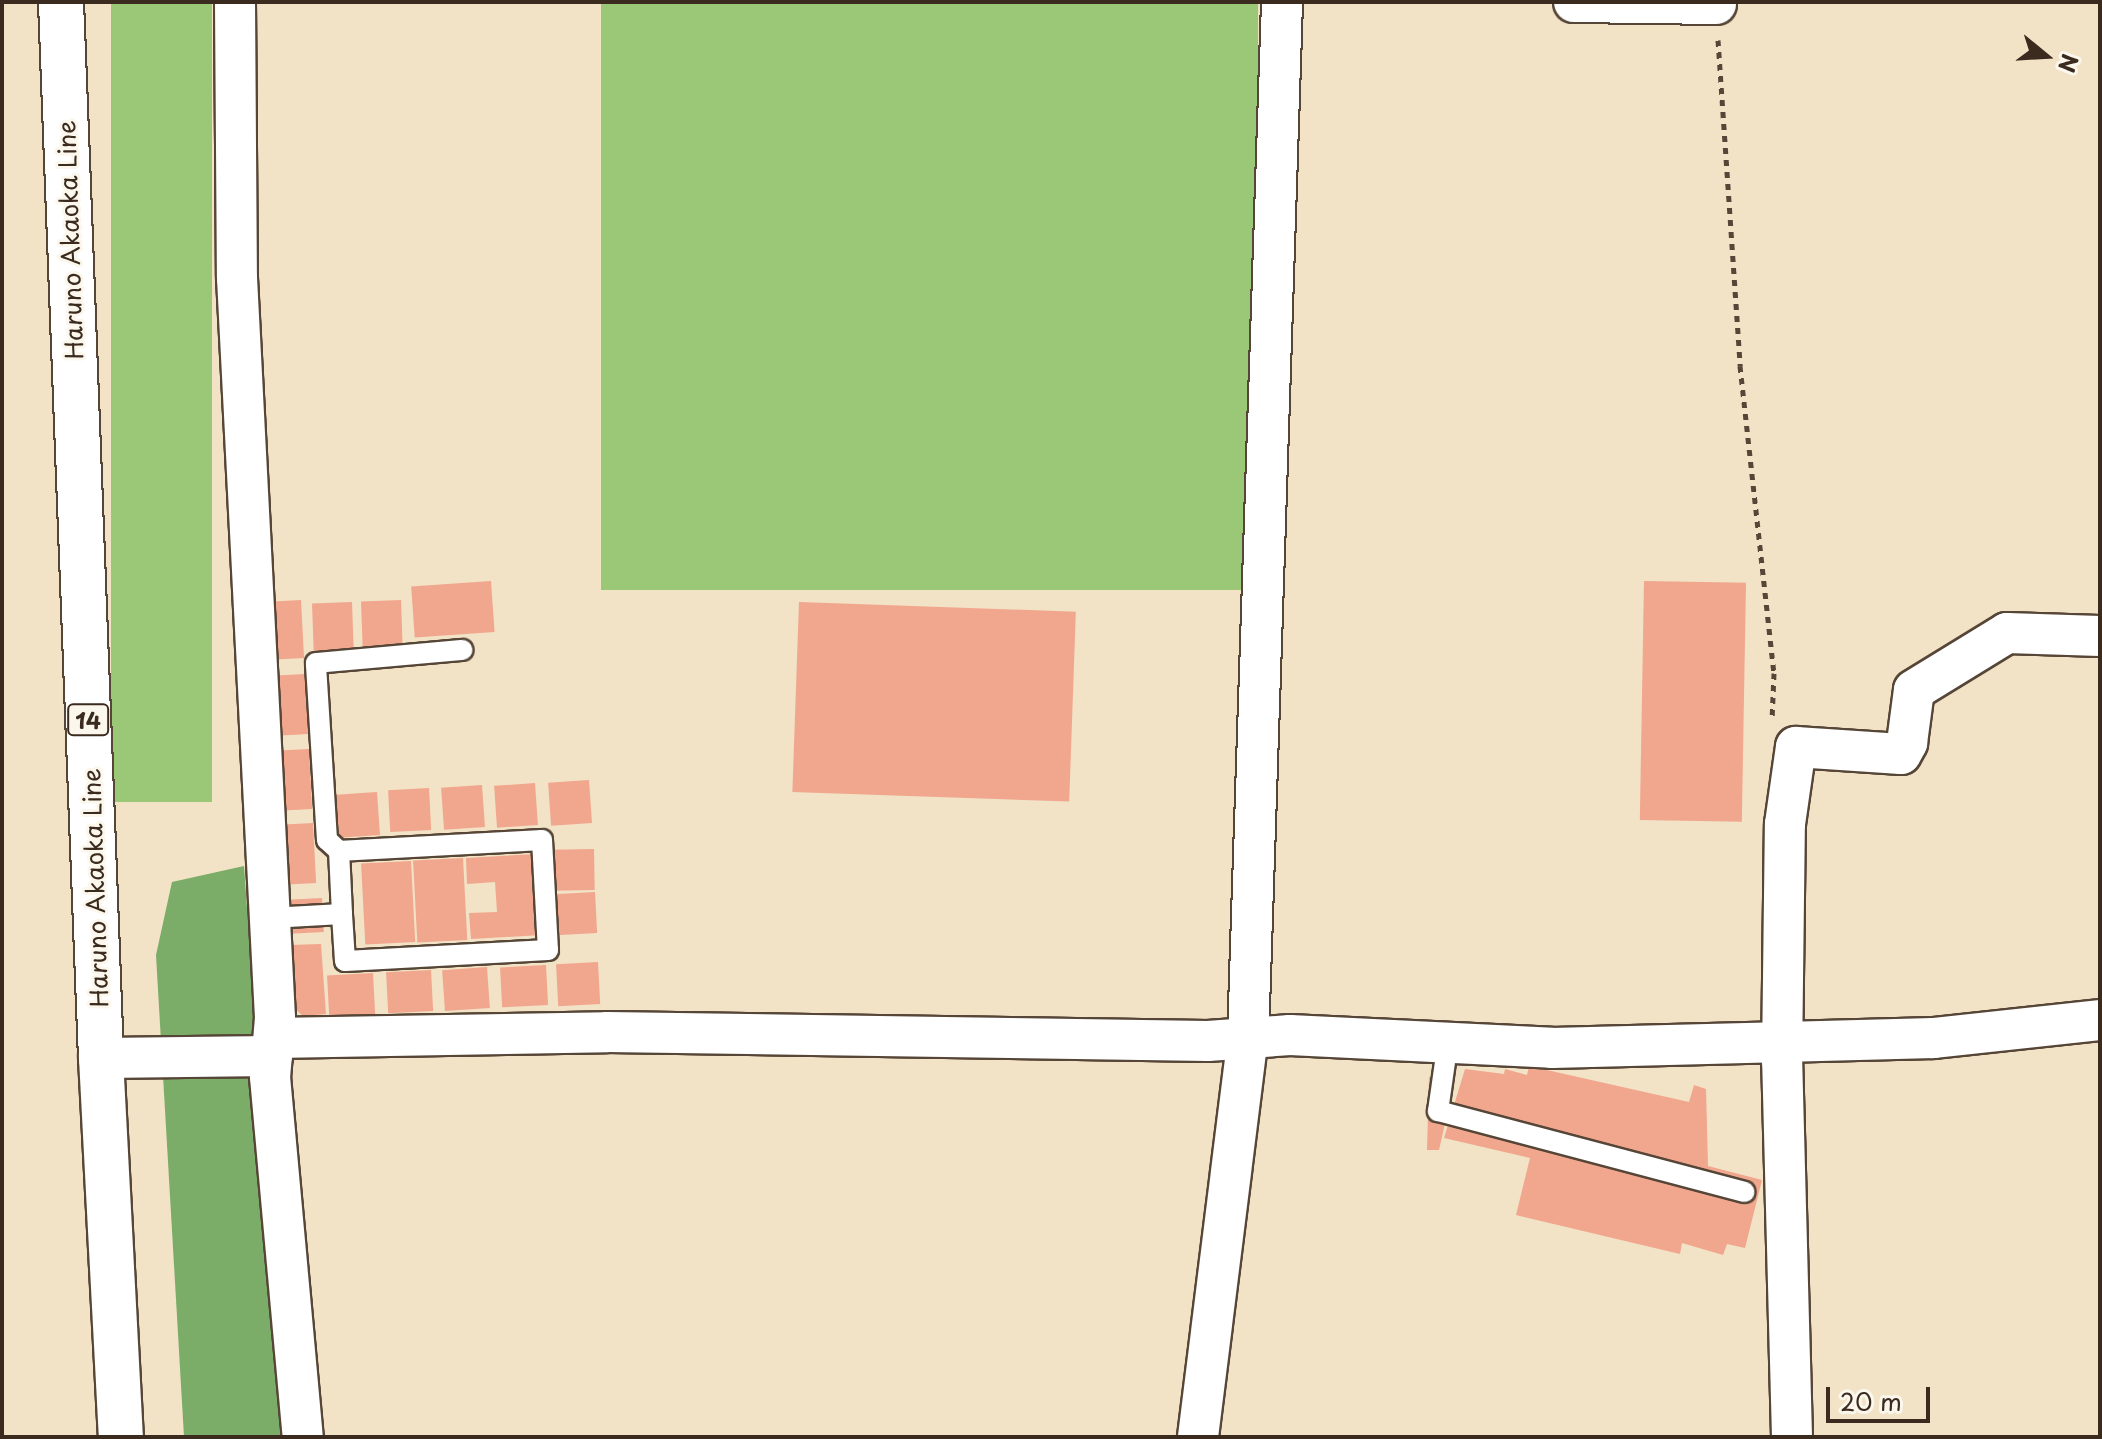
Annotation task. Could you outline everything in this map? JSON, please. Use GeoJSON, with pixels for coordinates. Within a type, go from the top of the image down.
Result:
{"type":"FeatureCollection","features":[{"type":"Feature","properties":{"kind":"main road","name":"Haruno Akaoka Line"},"geometry":{"type":"LineString","coordinates":[[61,2],[101,1058],[121,1437]]}},
{"type":"Feature","properties":{"kind":"street"},"geometry":{"type":"LineString","coordinates":[[235,2],[237,278],[270,918],[273,1047],[303,1437]]}},
{"type":"Feature","properties":{"kind":"street"},"geometry":{"type":"LineString","coordinates":[[1198,1437],[1248,1038],[1282,2]]}},
{"type":"Feature","properties":{"kind":"street"},"geometry":{"type":"LineString","coordinates":[[1574,2],[1716,4]]}},
{"type":"Feature","properties":{"kind":"street"},"geometry":{"type":"LineString","coordinates":[[1792,1437],[1783,1043],[1785,824],[1796,747],[1892,757],[1907,743],[1914,690],[2007,633],[2100,636]]}},
{"type":"Feature","properties":{"kind":"street"},"geometry":{"type":"LineString","coordinates":[[101,1058],[607,1032],[1448,1041],[1552,1048],[1934,1038],[2100,1020]]}},
{"type":"Feature","properties":{"kind":"lane"},"geometry":{"type":"LineString","coordinates":[[339,851],[542,840],[548,950],[345,961],[339,851],[327,840],[316,663],[462,650]]}},
{"type":"Feature","properties":{"kind":"lane"},"geometry":{"type":"LineString","coordinates":[[270,918],[342,914]]}},
{"type":"Feature","properties":{"kind":"lane"},"geometry":{"type":"LineString","coordinates":[[1448,1041],[1438,1111],[1744,1192]]}},
{"type":"Feature","properties":{"kind":"path"},"geometry":{"type":"LineString","coordinates":[[1716,4],[1740,366],[1774,673],[1771,729]]}},
{"type":"Feature","properties":{"kind":"green space"},"geometry":{"type":"Polygon","coordinates":[[[111,2],[212,2],[212,802],[111,802],[111,2]]]}},
{"type":"Feature","properties":{"kind":"green space"},"geometry":{"type":"Polygon","coordinates":[[[601,2],[1258,2],[1258,590],[601,590],[601,2]]]}},
{"type":"Feature","properties":{"kind":"green space"},"geometry":{"type":"Polygon","coordinates":[[[244,866],[285,1437],[184,1437],[156,955],[172,882],[244,866]]]}},
{"type":"Feature","properties":{"kind":"building"},"geometry":{"type":"Polygon","coordinates":[[[491,581],[495,632],[415,637],[411,587],[491,581]]]}},
{"type":"Feature","properties":{"kind":"building"},"geometry":{"type":"Polygon","coordinates":[[[1644,581],[1746,583],[1742,822],[1640,820],[1644,581]]]}},
{"type":"Feature","properties":{"kind":"building"},"geometry":{"type":"Polygon","coordinates":[[[301,600],[304,658],[276,659],[273,601],[301,600]]]}},
{"type":"Feature","properties":{"kind":"building"},"geometry":{"type":"Polygon","coordinates":[[[401,600],[403,649],[363,650],[361,601],[401,600]]]}},
{"type":"Feature","properties":{"kind":"building"},"geometry":{"type":"Polygon","coordinates":[[[352,602],[354,651],[314,652],[312,603],[352,602]]]}},
{"type":"Feature","properties":{"kind":"building"},"geometry":{"type":"Polygon","coordinates":[[[799,602],[1076,612],[1069,802],[792,792],[799,602]]]}},
{"type":"Feature","properties":{"kind":"building"},"geometry":{"type":"Polygon","coordinates":[[[305,674],[308,734],[280,735],[277,675],[305,674]]]}},
{"type":"Feature","properties":{"kind":"building"},"geometry":{"type":"Polygon","coordinates":[[[309,749],[312,809],[283,810],[280,751],[309,749]]]}},
{"type":"Feature","properties":{"kind":"building"},"geometry":{"type":"Polygon","coordinates":[[[589,780],[592,823],[551,826],[548,783],[589,780]]]}},
{"type":"Feature","properties":{"kind":"building"},"geometry":{"type":"Polygon","coordinates":[[[535,783],[538,825],[497,828],[494,786],[535,783]]]}},
{"type":"Feature","properties":{"kind":"building"},"geometry":{"type":"Polygon","coordinates":[[[482,785],[485,827],[444,830],[441,788],[482,785]]]}},
{"type":"Feature","properties":{"kind":"building"},"geometry":{"type":"Polygon","coordinates":[[[429,788],[431,830],[390,832],[388,790],[429,788]]]}},
{"type":"Feature","properties":{"kind":"building"},"geometry":{"type":"Polygon","coordinates":[[[377,792],[380,835],[339,838],[336,795],[377,792]]]}},
{"type":"Feature","properties":{"kind":"building"},"geometry":{"type":"Polygon","coordinates":[[[313,823],[316,883],[287,884],[284,825],[313,823]]]}},
{"type":"Feature","properties":{"kind":"building"},"geometry":{"type":"Polygon","coordinates":[[[594,849],[595,890],[552,891],[551,850],[594,849]]]}},
{"type":"Feature","properties":{"kind":"building"},"geometry":{"type":"Polygon","coordinates":[[[536,854],[541,935],[471,939],[469,913],[497,912],[495,882],[467,884],[466,858],[536,854]]]}},
{"type":"Feature","properties":{"kind":"building"},"geometry":{"type":"Polygon","coordinates":[[[463,858],[467,940],[417,943],[413,861],[463,858]]]}},
{"type":"Feature","properties":{"kind":"building"},"geometry":{"type":"Polygon","coordinates":[[[411,861],[415,942],[365,945],[361,864],[411,861]]]}},
{"type":"Feature","properties":{"kind":"building"},"geometry":{"type":"Polygon","coordinates":[[[595,892],[597,933],[555,935],[553,894],[595,892]]]}},
{"type":"Feature","properties":{"kind":"building"},"geometry":{"type":"Polygon","coordinates":[[[322,898],[324,932],[290,934],[288,900],[322,898]]]}},
{"type":"Feature","properties":{"kind":"building"},"geometry":{"type":"Polygon","coordinates":[[[321,944],[326,1014],[303,1016],[293,1007],[290,945],[321,944]]]}},
{"type":"Feature","properties":{"kind":"building"},"geometry":{"type":"Polygon","coordinates":[[[598,962],[600,1004],[558,1006],[556,964],[598,962]]]}},
{"type":"Feature","properties":{"kind":"building"},"geometry":{"type":"Polygon","coordinates":[[[546,965],[548,1005],[502,1007],[500,967],[546,965]]]}},
{"type":"Feature","properties":{"kind":"building"},"geometry":{"type":"Polygon","coordinates":[[[487,967],[490,1008],[445,1011],[442,970],[487,967]]]}},
{"type":"Feature","properties":{"kind":"building"},"geometry":{"type":"Polygon","coordinates":[[[431,970],[433,1011],[388,1013],[386,972],[431,970]]]}},
{"type":"Feature","properties":{"kind":"building"},"geometry":{"type":"Polygon","coordinates":[[[373,973],[375,1014],[329,1016],[327,975],[373,973]]]}},
{"type":"Feature","properties":{"kind":"building"},"geometry":{"type":"Polygon","coordinates":[[[1529,1066],[1689,1102],[1694,1085],[1706,1089],[1708,1166],[1762,1180],[1745,1248],[1727,1244],[1723,1255],[1682,1243],[1680,1254],[1516,1215],[1530,1158],[1444,1138],[1465,1069],[1504,1074],[1505,1069],[1527,1075],[1529,1066]]]}},
{"type":"Feature","properties":{"kind":"building"},"geometry":{"type":"Polygon","coordinates":[[[1429,1077],[1454,1084],[1439,1150],[1427,1150],[1429,1077]]]}}]}
